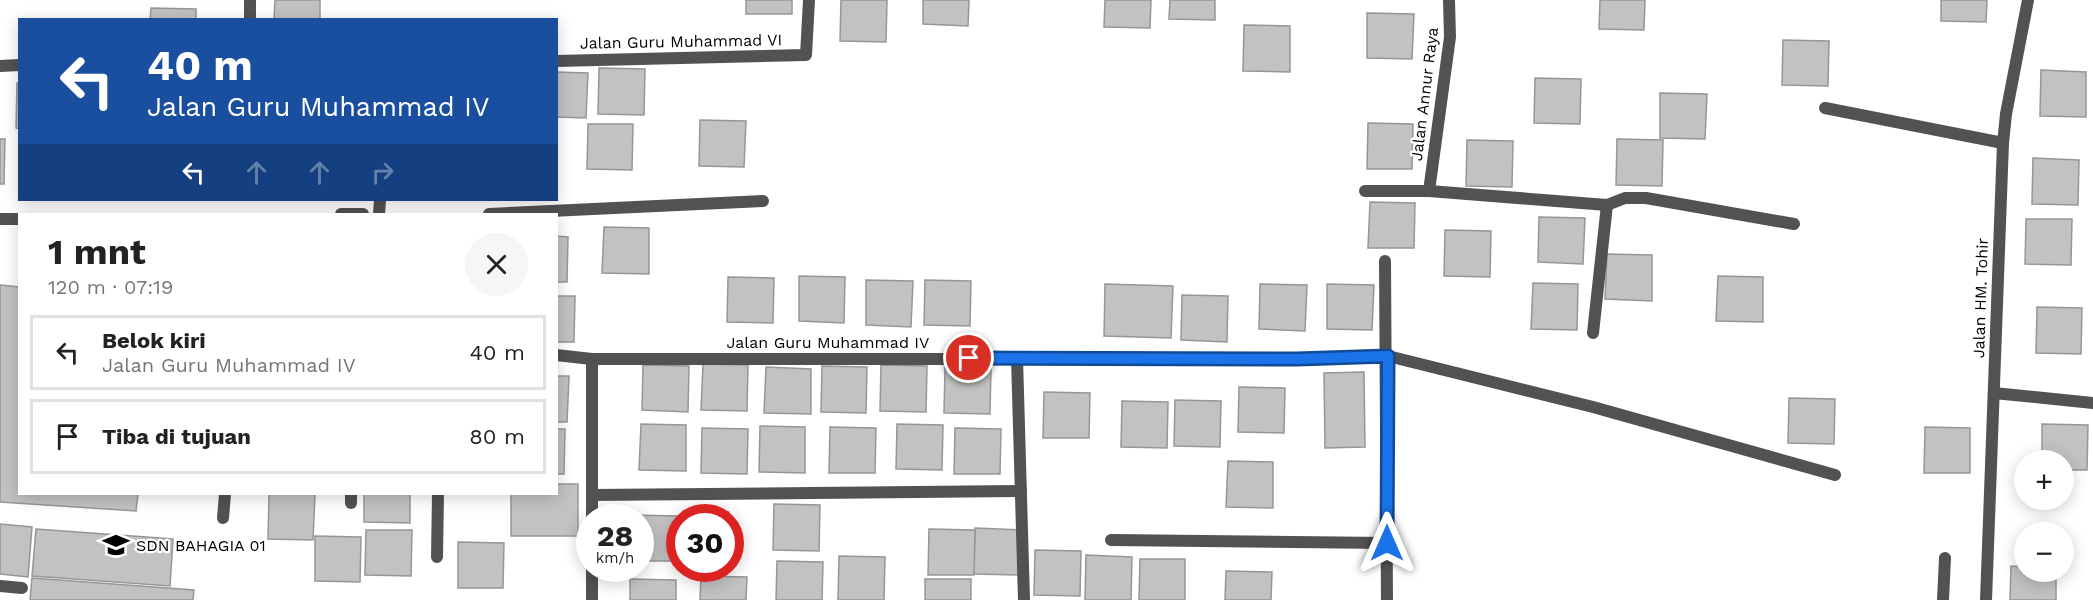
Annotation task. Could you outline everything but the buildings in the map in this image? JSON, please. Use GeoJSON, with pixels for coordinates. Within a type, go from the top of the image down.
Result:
{"type":"FeatureCollection","features":[{"type":"Feature","properties":{"kind":"street"},"geometry":{"type":"LineString","coordinates":[[250,0],[250,18]]}},
{"type":"Feature","properties":{"kind":"street","name":"Jalan Guru Muhammad VI"},"geometry":{"type":"LineString","coordinates":[[558,61],[806,55],[809,0]]}},
{"type":"Feature","properties":{"kind":"street","name":"Jalan Annur Raya"},"geometry":{"type":"LineString","coordinates":[[1429,192],[1450,37],[1449,0]]}},
{"type":"Feature","properties":{"kind":"street","name":"Jalan HM. Tohir"},"geometry":{"type":"LineString","coordinates":[[1986,600],[2003,143],[2006,114],[2028,0]]}},
{"type":"Feature","properties":{"kind":"street"},"geometry":{"type":"LineString","coordinates":[[0,66],[18,65]]}},
{"type":"Feature","properties":{"kind":"street"},"geometry":{"type":"LineString","coordinates":[[1825,108],[2003,143]]}},
{"type":"Feature","properties":{"kind":"street"},"geometry":{"type":"LineString","coordinates":[[1365,190],[1429,192],[1607,205],[1625,198],[1646,198],[1794,224]]}},
{"type":"Feature","properties":{"kind":"street"},"geometry":{"type":"LineString","coordinates":[[510,213],[763,201]]}},
{"type":"Feature","properties":{"kind":"street"},"geometry":{"type":"LineString","coordinates":[[1593,333],[1607,205]]}},
{"type":"Feature","properties":{"kind":"street"},"geometry":{"type":"LineString","coordinates":[[0,219],[18,219]]}},
{"type":"Feature","properties":{"kind":"street"},"geometry":{"type":"LineString","coordinates":[[1386,261],[1387,600]]}},
{"type":"Feature","properties":{"kind":"street","name":"Jalan Guru Muhammad IV"},"geometry":{"type":"LineString","coordinates":[[558,355],[592,359],[1297,359],[1388,356],[1583,404],[1835,475]]}},
{"type":"Feature","properties":{"kind":"street"},"geometry":{"type":"LineString","coordinates":[[1017,358],[1024,600]]}},
{"type":"Feature","properties":{"kind":"street"},"geometry":{"type":"LineString","coordinates":[[592,359],[592,504]]}},
{"type":"Feature","properties":{"kind":"street"},"geometry":{"type":"LineString","coordinates":[[1994,393],[2093,403]]}},
{"type":"Feature","properties":{"kind":"street"},"geometry":{"type":"LineString","coordinates":[[592,495],[1021,491]]}},
{"type":"Feature","properties":{"kind":"street"},"geometry":{"type":"LineString","coordinates":[[223,518],[225,495]]}},
{"type":"Feature","properties":{"kind":"street"},"geometry":{"type":"LineString","coordinates":[[436,557],[438,495]]}},
{"type":"Feature","properties":{"kind":"street"},"geometry":{"type":"LineString","coordinates":[[1111,540],[1387,543]]}},
{"type":"Feature","properties":{"kind":"street"},"geometry":{"type":"LineString","coordinates":[[1943,600],[1945,558]]}},
{"type":"Feature","properties":{"kind":"street"},"geometry":{"type":"LineString","coordinates":[[592,582],[592,600]]}},
{"type":"Feature","properties":{"kind":"street"},"geometry":{"type":"LineString","coordinates":[[0,586],[22,588]]}},
{"type":"Feature","properties":{"kind":"place","name":"SDN BAHAGIA 01"},"geometry":{"type":"Point","coordinates":[116,545]}},
{"type":"Feature","properties":{"kind":"route"},"geometry":{"type":"LineString","coordinates":[[969,358],[1297,359],[1388,356],[1387,543]]}}]}
